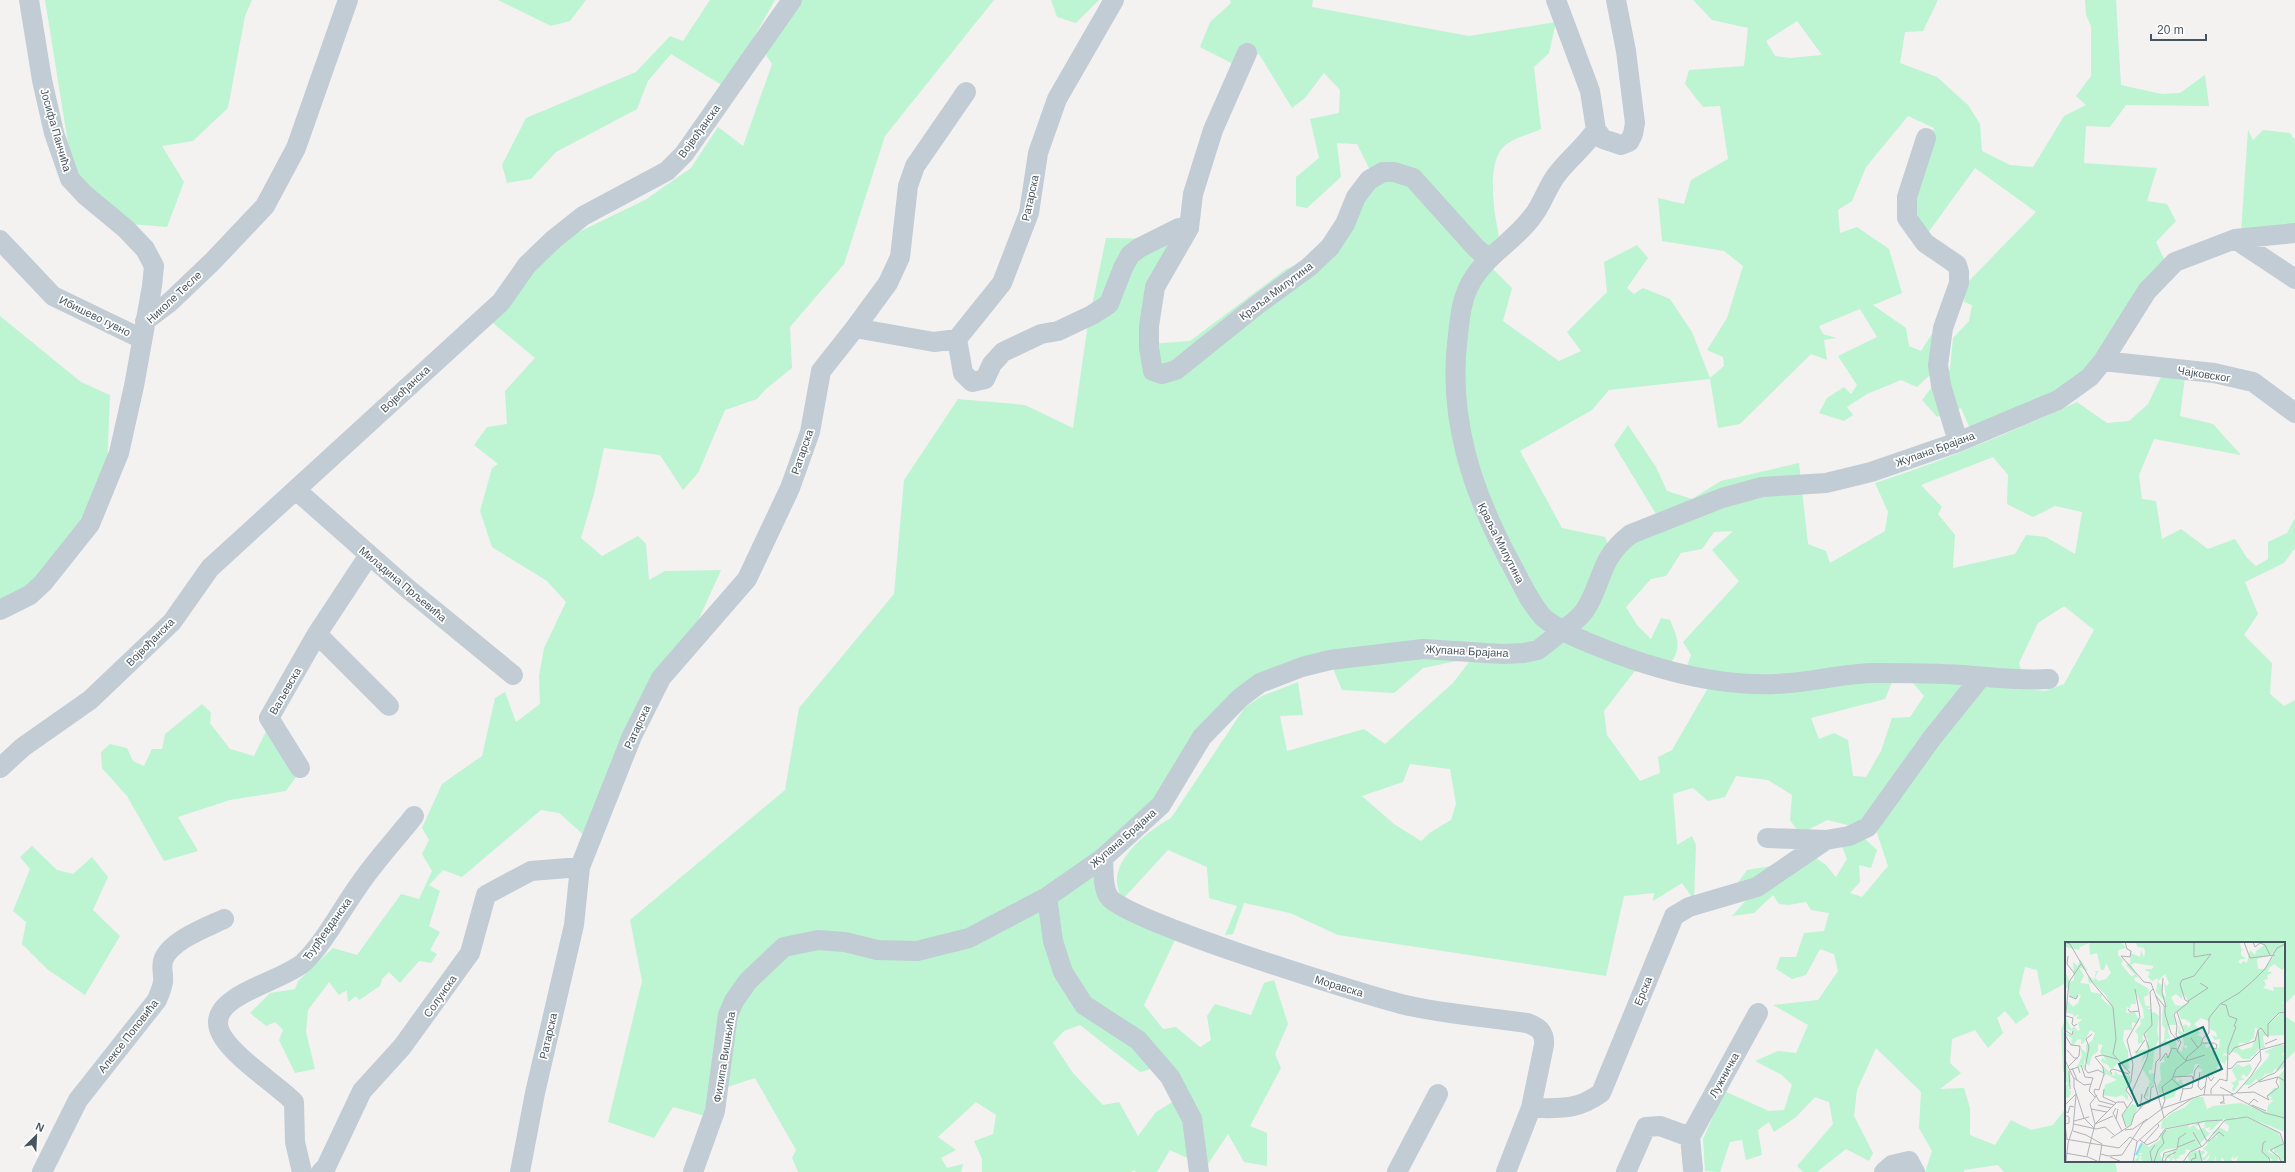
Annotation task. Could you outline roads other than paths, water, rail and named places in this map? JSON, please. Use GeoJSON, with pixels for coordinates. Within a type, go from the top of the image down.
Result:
{"type":"FeatureCollection","features":[{"type":"Feature","properties":{"kind":"street","name":"Јосифа Панчића"},"geometry":{"type":"LineString","coordinates":[[29,0],[42,80],[54,133],[70,179],[85,195],[126,229],[145,250],[154,266],[143,330]]}},
{"type":"Feature","properties":{"kind":"street","name":"Николе Тесле"},"geometry":{"type":"LineString","coordinates":[[143,330],[212,262],[265,206],[296,148],[348,0]]}},
{"type":"Feature","properties":{"kind":"street","name":"Војвођанска"},"geometry":{"type":"LineString","coordinates":[[0,768],[23,747],[90,700],[172,622],[210,568],[501,302],[528,265],[554,239],[583,216],[667,171],[684,154],[792,0]]}},
{"type":"Feature","properties":{"kind":"street","name":"Ратарска"},"geometry":{"type":"LineString","coordinates":[[958,339],[1002,283],[1029,213],[1038,153],[1057,99],[1114,0]]}},
{"type":"Feature","properties":{"kind":"street"},"geometry":{"type":"LineString","coordinates":[[1556,0],[1590,91],[1596,130],[1603,139],[1621,145],[1629,142],[1634,134],[1634,123],[1626,51],[1616,0]]}},
{"type":"Feature","properties":{"kind":"street","name":"Краља Милутина"},"geometry":{"type":"LineString","coordinates":[[1247,53],[1214,130],[1193,194],[1189,228],[1160,275],[1155,287],[1151,302],[1150,358],[1153,371],[1162,374],[1176,370],[1257,305],[1310,267],[1334,241],[1346,224],[1356,197],[1369,180],[1383,172],[1394,172],[1413,178],[1476,248],[1488,258]]}},
{"type":"Feature","properties":{"kind":"street","name":"Ратарска"},"geometry":{"type":"LineString","coordinates":[[520,1172],[535,1093],[574,925],[580,867],[632,736],[661,678],[747,578],[790,488],[810,432],[821,371],[888,283],[900,257],[908,186],[915,166],[966,92]]}},
{"type":"Feature","properties":{"kind":"street","name":"Краља Милутина"},"geometry":{"type":"LineString","coordinates":[[1562,631],[1543,617],[1530,598],[1494,532],[1478,498],[1468,464],[1455,396],[1455,352],[1462,301],[1469,286],[1488,258],[1515,236],[1533,217],[1558,173],[1596,130]]}},
{"type":"Feature","properties":{"kind":"street"},"geometry":{"type":"LineString","coordinates":[[1926,138],[1907,198],[1907,218],[1925,243],[1957,265],[1959,272],[1959,283],[1943,328],[1938,365],[1941,385],[1958,442]]}},
{"type":"Feature","properties":{"kind":"street"},"geometry":{"type":"LineString","coordinates":[[855,328],[934,342],[958,339],[962,373],[972,382],[985,379],[992,364],[1003,352],[1041,334],[1058,331],[1092,315],[1109,304],[1123,268],[1130,255],[1139,248],[1179,228],[1189,228]]}},
{"type":"Feature","properties":{"kind":"street","name":"Жупана Брајана"},"geometry":{"type":"LineString","coordinates":[[1047,897],[1103,858],[1161,805],[1202,737],[1240,698],[1260,683],[1302,667],[1330,660],[1423,649],[1502,654],[1524,653],[1538,650],[1578,619],[1586,608],[1607,557],[1620,542],[1631,534],[1722,498],[1762,487],[1826,482],[1871,472],[1958,442],[2058,400],[2090,378],[2104,361],[2147,291],[2175,262],[2236,239],[2295,233]]}},
{"type":"Feature","properties":{"kind":"street"},"geometry":{"type":"LineString","coordinates":[[2236,239],[2295,279]]}},
{"type":"Feature","properties":{"kind":"street","name":"Ибишево гувно"},"geometry":{"type":"LineString","coordinates":[[0,240],[53,296],[143,330]]}},
{"type":"Feature","properties":{"kind":"street"},"geometry":{"type":"LineString","coordinates":[[0,610],[30,595],[43,583],[90,524],[119,453],[143,330]]}},
{"type":"Feature","properties":{"kind":"street","name":"Чајковског"},"geometry":{"type":"LineString","coordinates":[[2104,361],[2214,373],[2253,382],[2295,413]]}},
{"type":"Feature","properties":{"kind":"street","name":"Миладина Прљевића"},"geometry":{"type":"LineString","coordinates":[[296,490],[369,555],[513,675]]}},
{"type":"Feature","properties":{"kind":"street","name":"Ваљевска"},"geometry":{"type":"LineString","coordinates":[[300,768],[269,718],[317,634],[369,555]]}},
{"type":"Feature","properties":{"kind":"street"},"geometry":{"type":"LineString","coordinates":[[1562,631],[1609,652],[1640,662],[1694,676],[1751,684],[1775,684],[1876,673],[1961,675],[2031,680],[2049,679]]}},
{"type":"Feature","properties":{"kind":"street"},"geometry":{"type":"LineString","coordinates":[[317,634],[389,706]]}},
{"type":"Feature","properties":{"kind":"street"},"geometry":{"type":"LineString","coordinates":[[1767,838],[1826,840],[1849,836],[1868,827],[1924,749],[1981,677]]}},
{"type":"Feature","properties":{"kind":"street","name":"Ђурђевданска"},"geometry":{"type":"LineString","coordinates":[[302,1172],[296,1142],[294,1102],[282,1089],[253,1069],[229,1045],[220,1033],[218,1024],[219,1014],[230,1001],[289,974],[304,962],[359,884],[414,816]]}},
{"type":"Feature","properties":{"kind":"street","name":"Ерска"},"geometry":{"type":"LineString","coordinates":[[1531,1108],[1570,1108],[1582,1105],[1601,1093],[1674,916],[1689,907],[1757,887],[1826,840]]}},
{"type":"Feature","properties":{"kind":"street","name":"Моравска"},"geometry":{"type":"LineString","coordinates":[[1103,858],[1105,888],[1109,898],[1115,904],[1144,918],[1321,981],[1387,1000],[1402,1004],[1527,1023],[1540,1029],[1545,1036],[1544,1045],[1531,1108]]}},
{"type":"Feature","properties":{"kind":"street","name":"Солунска"},"geometry":{"type":"LineString","coordinates":[[321,1172],[326,1167],[362,1091],[402,1047],[470,952],[486,895],[531,871],[580,867]]}},
{"type":"Feature","properties":{"kind":"street"},"geometry":{"type":"LineString","coordinates":[[1047,897],[1053,941],[1063,972],[1084,1005],[1138,1040],[1170,1077],[1192,1119],[1199,1172]]}},
{"type":"Feature","properties":{"kind":"street","name":"Филипа Вишњића"},"geometry":{"type":"LineString","coordinates":[[693,1172],[716,1111],[728,1016],[734,1001],[748,981],[784,947],[818,940],[846,942],[877,950],[917,951],[969,938],[1047,897]]}},
{"type":"Feature","properties":{"kind":"street","name":"Алексе Поповића"},"geometry":{"type":"LineString","coordinates":[[42,1172],[78,1100],[157,1000],[163,982],[161,971],[164,959],[174,946],[224,919]]}},
{"type":"Feature","properties":{"kind":"street","name":"Лужничка"},"geometry":{"type":"LineString","coordinates":[[1690,1137],[1758,1013]]}},
{"type":"Feature","properties":{"kind":"street"},"geometry":{"type":"LineString","coordinates":[[1397,1172],[1438,1094]]}},
{"type":"Feature","properties":{"kind":"street"},"geometry":{"type":"LineString","coordinates":[[1506,1172],[1531,1108]]}},
{"type":"Feature","properties":{"kind":"street"},"geometry":{"type":"LineString","coordinates":[[1626,1172],[1646,1127],[1660,1126],[1690,1137],[1693,1169]]}},
{"type":"Feature","properties":{"kind":"street"},"geometry":{"type":"LineString","coordinates":[[1884,1172],[1892,1165],[1912,1166]]}}]}
